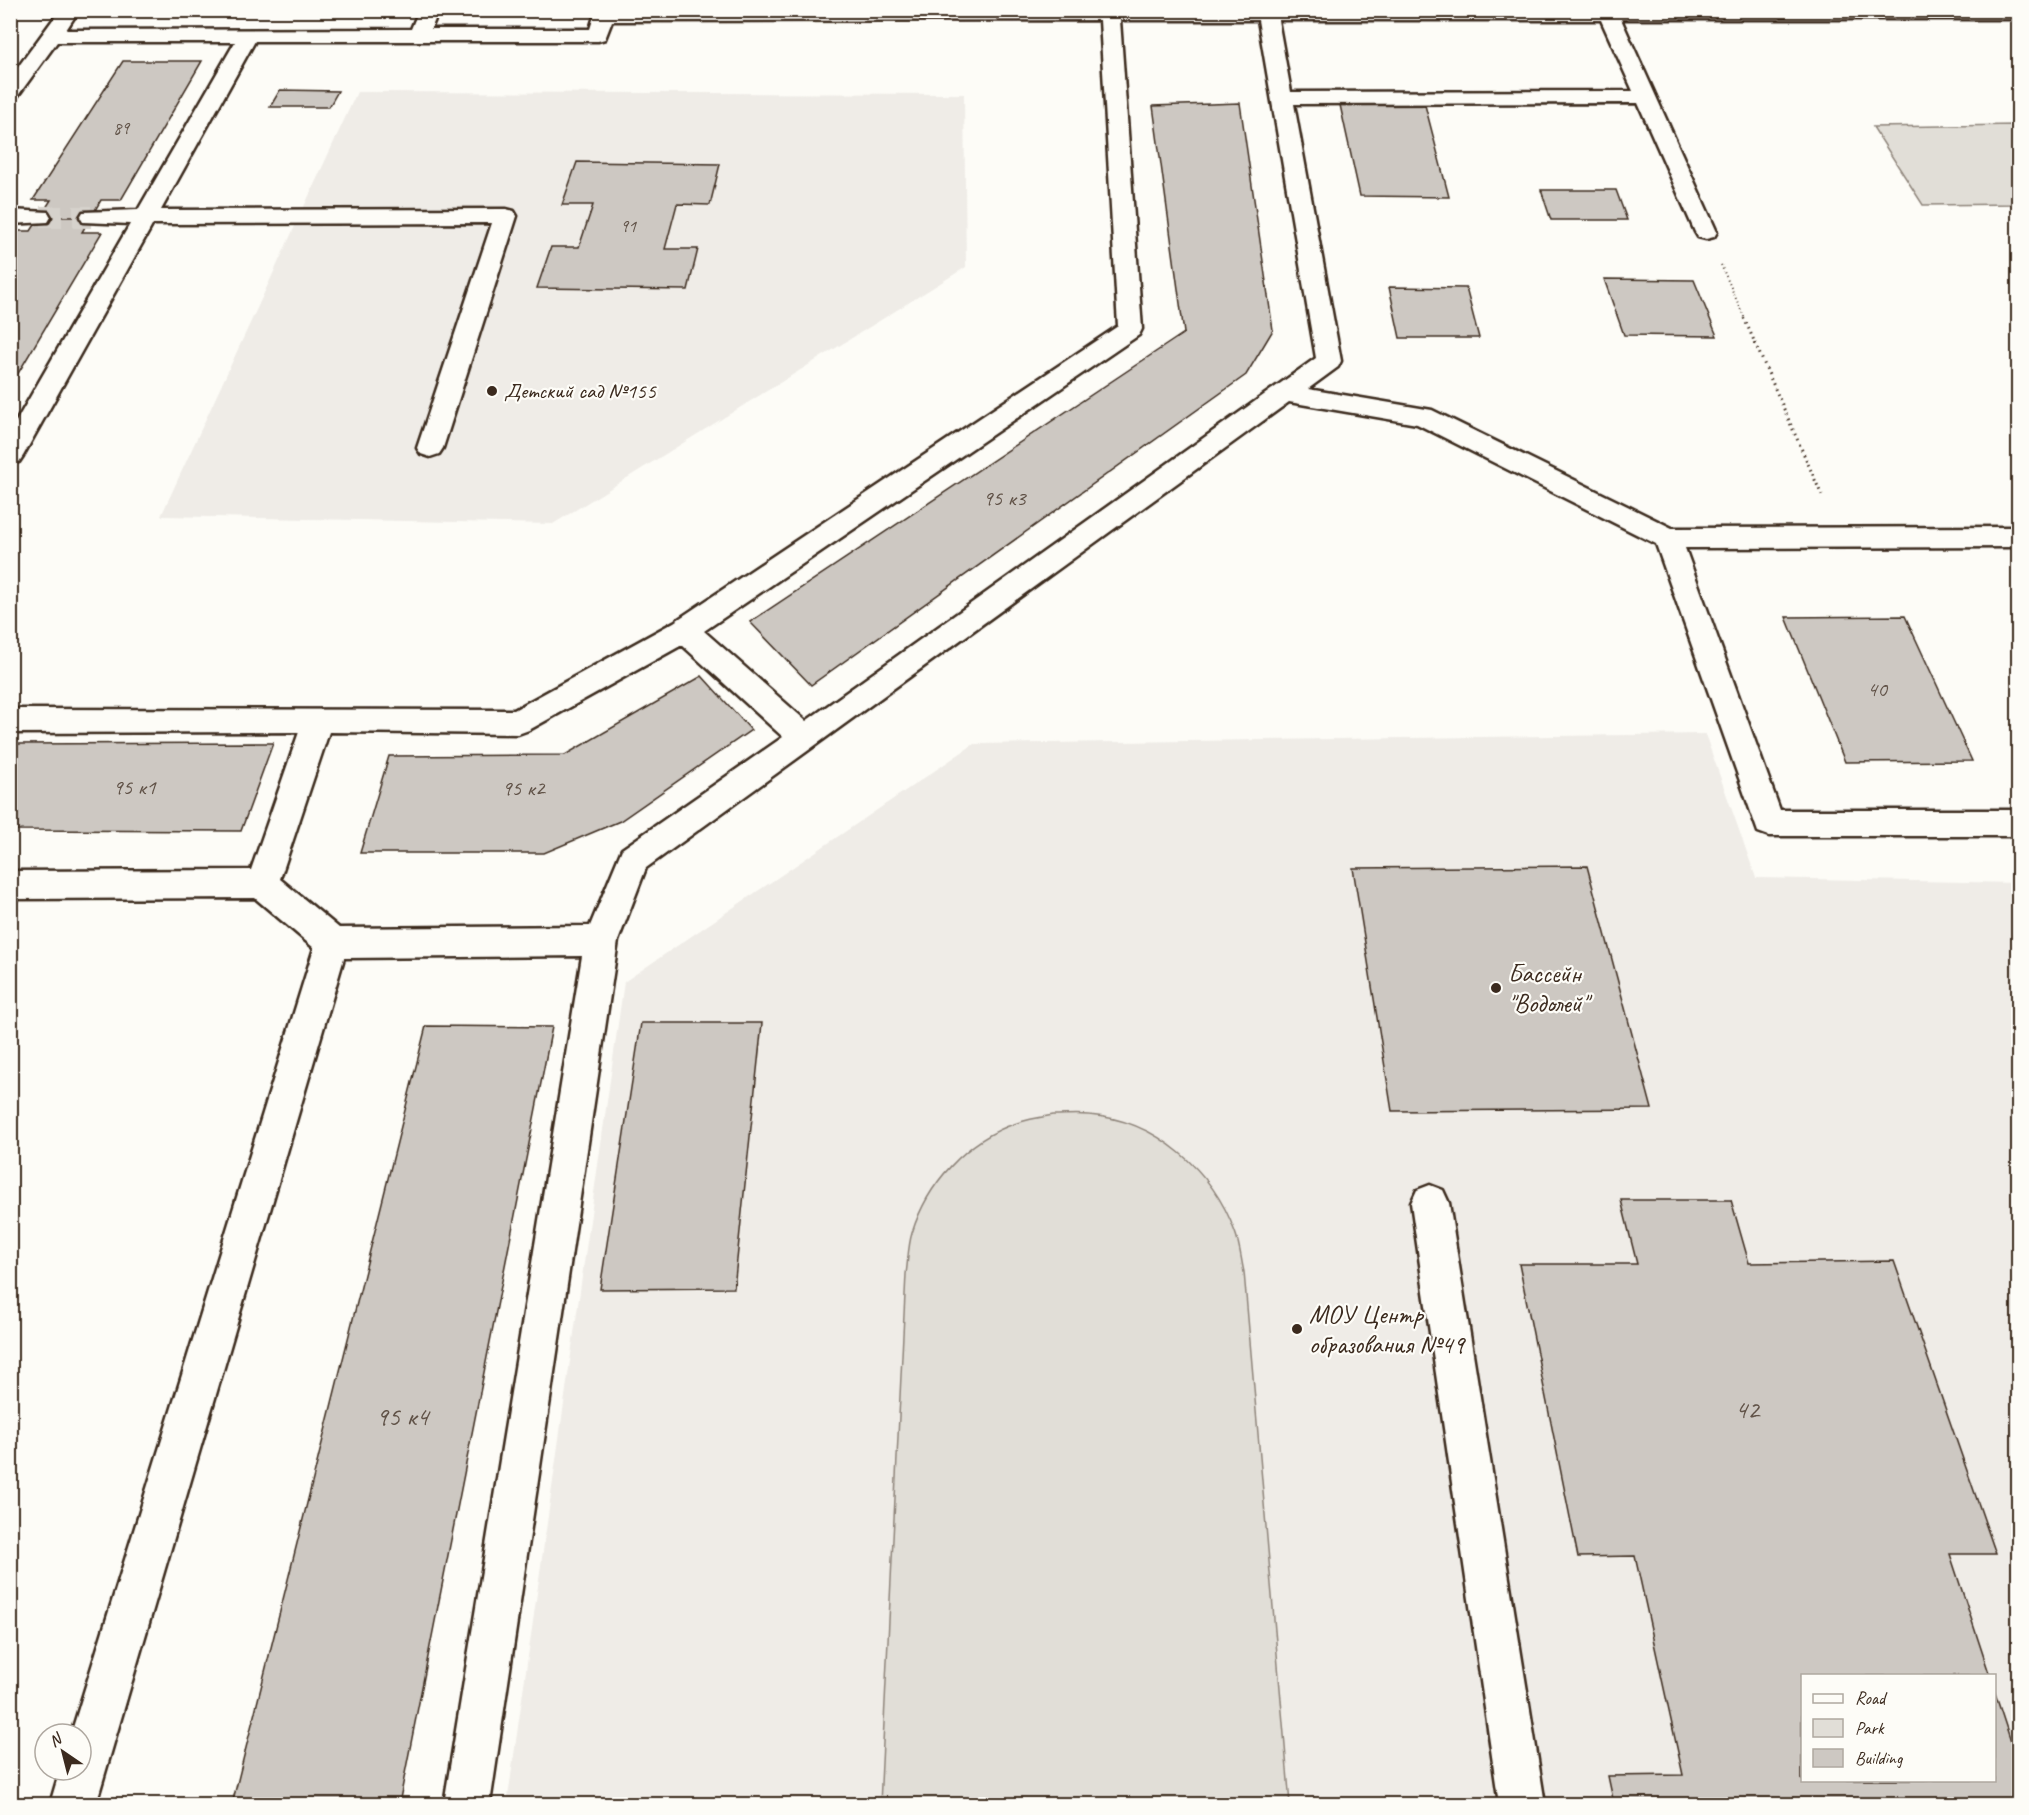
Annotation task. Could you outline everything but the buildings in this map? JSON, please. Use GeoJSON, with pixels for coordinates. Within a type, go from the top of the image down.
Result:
{"type":"FeatureCollection","features":[{"type":"Feature","properties":{"kind":"street"},"geometry":{"type":"LineString","coordinates":[[10,93],[70,10]]}},
{"type":"Feature","properties":{"kind":"street"},"geometry":{"type":"LineString","coordinates":[[418,35],[429,10]]}},
{"type":"Feature","properties":{"kind":"street"},"geometry":{"type":"LineString","coordinates":[[1608,12],[1706,232]]}},
{"type":"Feature","properties":{"kind":"street"},"geometry":{"type":"LineString","coordinates":[[52,36],[598,35],[605,13],[2019,13]]}},
{"type":"Feature","properties":{"kind":"street"},"geometry":{"type":"LineString","coordinates":[[10,721],[518,722],[684,630],[1130,329],[1110,14]]}},
{"type":"Feature","properties":{"kind":"street"},"geometry":{"type":"LineString","coordinates":[[467,1804],[601,941],[633,859],[1329,361],[1268,14]]}},
{"type":"Feature","properties":{"kind":"street"},"geometry":{"type":"LineString","coordinates":[[10,456],[248,36]]}},
{"type":"Feature","properties":{"kind":"street"},"geometry":{"type":"LineString","coordinates":[[1282,98],[1646,97]]}},
{"type":"Feature","properties":{"kind":"street"},"geometry":{"type":"LineString","coordinates":[[91,217],[506,216],[430,448]]}},
{"type":"Feature","properties":{"kind":"street"},"geometry":{"type":"LineString","coordinates":[[10,217],[40,217]]}},
{"type":"Feature","properties":{"kind":"street"},"geometry":{"type":"LineString","coordinates":[[1283,393],[1423,416],[1668,538],[2019,537]]}},
{"type":"Feature","properties":{"kind":"street"},"geometry":{"type":"LineString","coordinates":[[1668,538],[1769,823],[2019,823]]}},
{"type":"Feature","properties":{"kind":"street"},"geometry":{"type":"LineString","coordinates":[[684,630],[805,738]]}},
{"type":"Feature","properties":{"kind":"street"},"geometry":{"type":"LineString","coordinates":[[262,884],[318,720]]}},
{"type":"Feature","properties":{"kind":"street"},"geometry":{"type":"LineString","coordinates":[[10,885],[262,884],[332,943],[601,941]]}},
{"type":"Feature","properties":{"kind":"street"},"geometry":{"type":"LineString","coordinates":[[73,1804],[332,943]]}},
{"type":"Feature","properties":{"kind":"street"},"geometry":{"type":"LineString","coordinates":[[1430,1203],[1522,1804]]}},
{"type":"Feature","properties":{"kind":"path"},"geometry":{"type":"LineString","coordinates":[[1706,232],[1840,538]]}},
{"type":"Feature","properties":{"kind":"shaded area","name":"Детский сад №155"},"geometry":{"type":"Polygon","coordinates":[[[357,92],[964,94],[966,267],[553,524],[161,516],[357,92]]]}},
{"type":"Feature","properties":{"kind":"shaded area","name":"МОУ Центр образования №49"},"geometry":{"type":"Polygon","coordinates":[[[1705,734],[1756,878],[2018,883],[2018,1804],[507,1804],[624,982],[974,744],[1705,734]]]}},
{"type":"Feature","properties":{"kind":"green space"},"geometry":{"type":"Polygon","coordinates":[[[2018,125],[2018,204],[1923,205],[1873,127],[2018,125]]]}},
{"type":"Feature","properties":{"kind":"green space"},"geometry":{"type":"Polygon","coordinates":[[[1053,1115],[1089,1115],[1114,1119],[1159,1138],[1197,1169],[1225,1210],[1237,1237],[1244,1272],[1290,1804],[880,1804],[906,1274],[911,1238],[928,1197],[951,1166],[966,1152],[999,1130],[1026,1120],[1053,1115]]]}},
{"type":"Feature","properties":{"kind":"tunnel"},"geometry":{"type":"LineString","coordinates":[[40,217],[91,217]]}},
{"type":"Feature","properties":{"kind":"place","name":"Детский сад №155"},"geometry":{"type":"Point","coordinates":[492,391]}},
{"type":"Feature","properties":{"kind":"place","name":"Бассейн \"Водолей\""},"geometry":{"type":"Point","coordinates":[1496,988]}},
{"type":"Feature","properties":{"kind":"place","name":"МОУ Центр образования №49"},"geometry":{"type":"Point","coordinates":[1297,1329]}}]}
